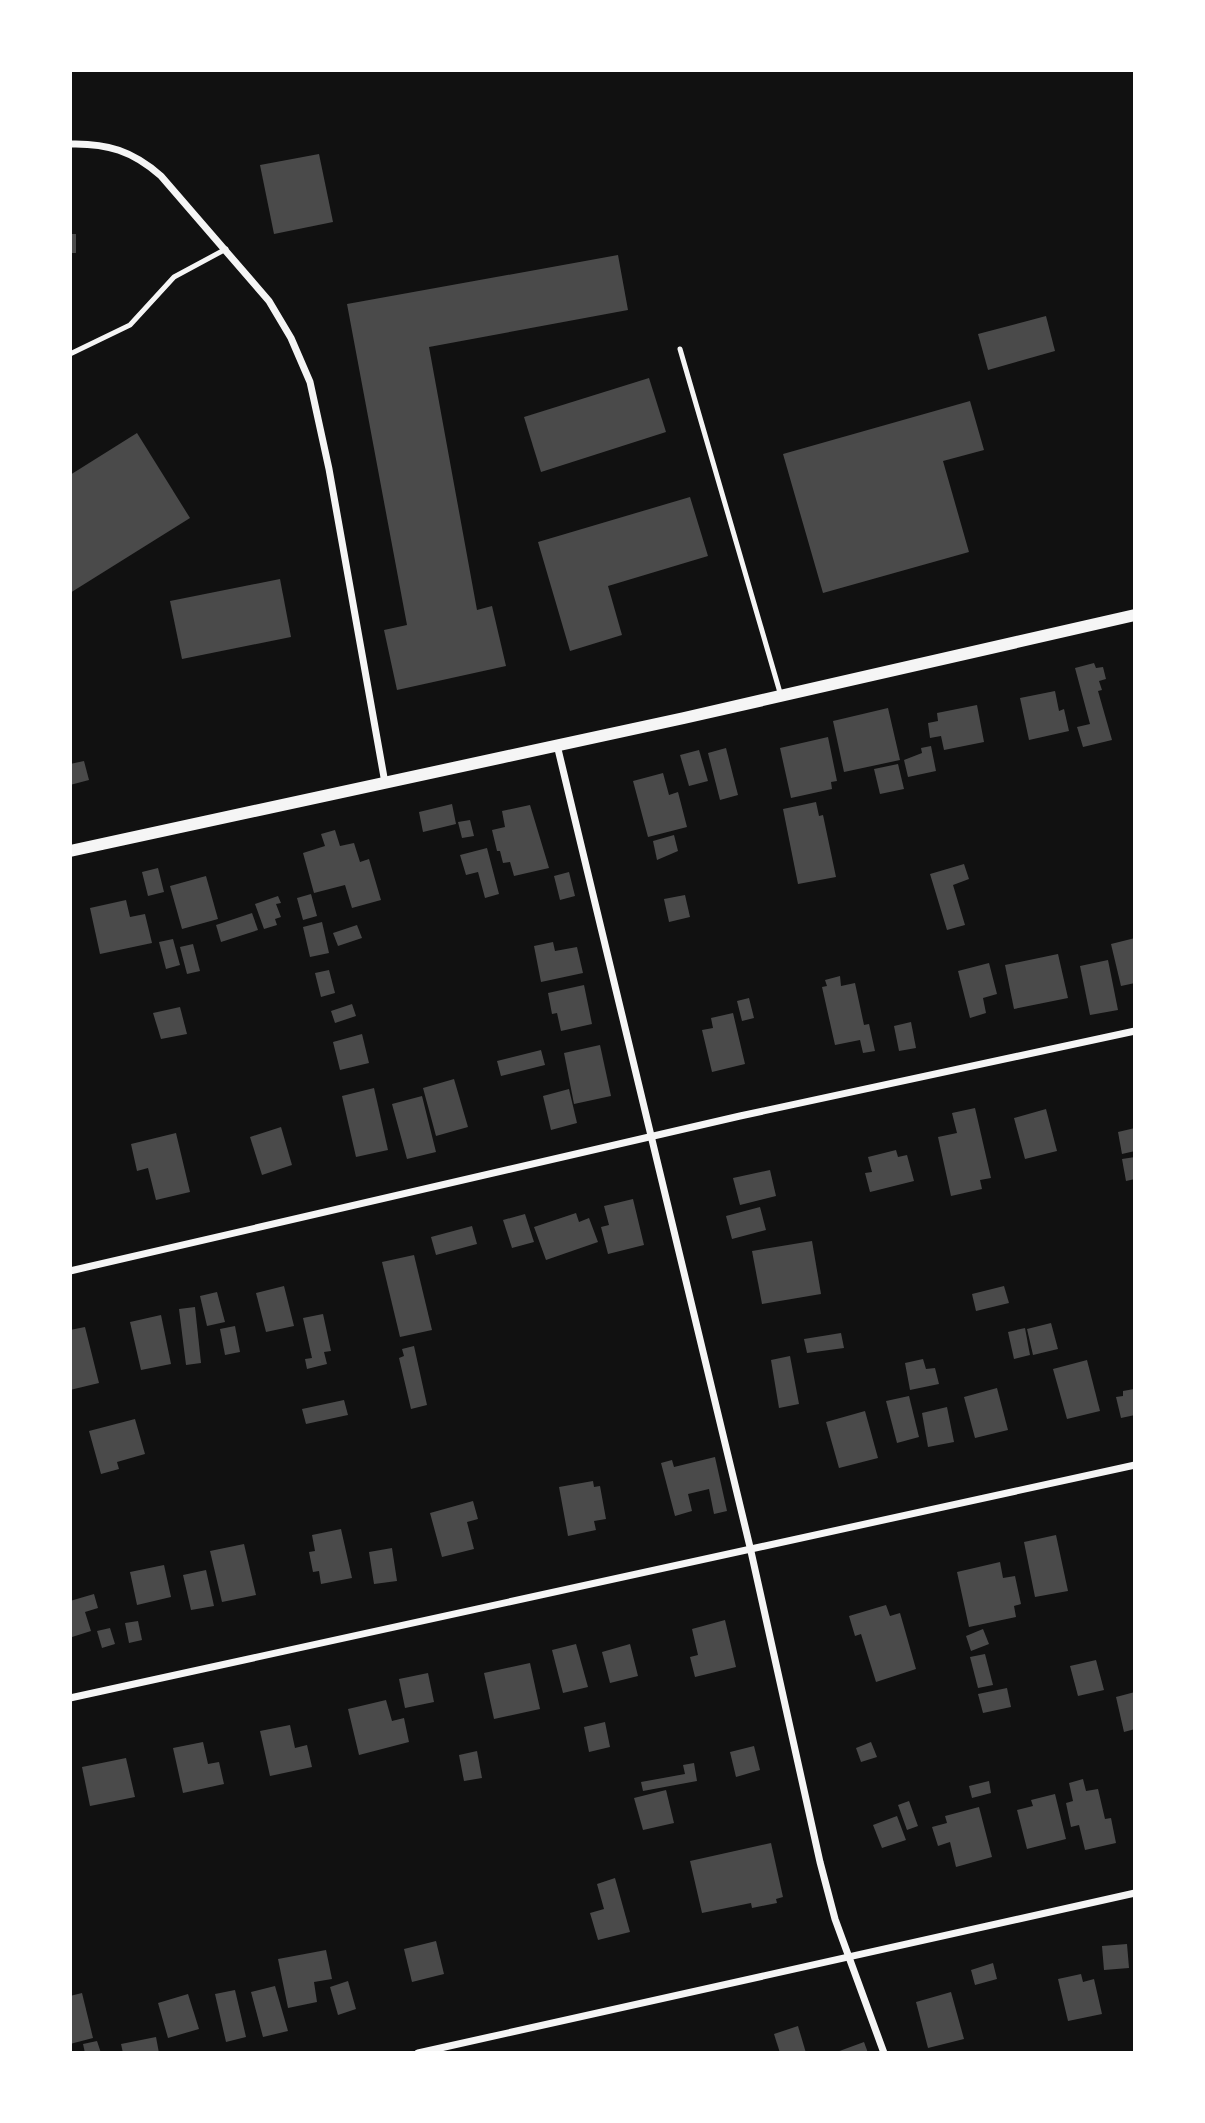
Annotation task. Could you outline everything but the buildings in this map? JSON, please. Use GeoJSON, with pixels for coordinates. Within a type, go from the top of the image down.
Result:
{"type":"FeatureCollection","features":[{"type":"Feature","properties":{"kind":"street"},"geometry":{"type":"LineString","coordinates":[[70,144],[113,147],[145,161],[226,249],[282,321],[310,382],[330,469],[385,783]]}},
{"type":"Feature","properties":{"kind":"street"},"geometry":{"type":"LineString","coordinates":[[70,850],[557,746],[1135,615]]}},
{"type":"Feature","properties":{"kind":"street"},"geometry":{"type":"LineString","coordinates":[[557,746],[750,1547],[820,1862],[849,1956],[884,2053]]}},
{"type":"Feature","properties":{"kind":"street"},"geometry":{"type":"LineString","coordinates":[[70,1271],[652,1136],[1135,1031]]}},
{"type":"Feature","properties":{"kind":"street"},"geometry":{"type":"LineString","coordinates":[[70,1698],[750,1547],[1135,1465]]}},
{"type":"Feature","properties":{"kind":"street"},"geometry":{"type":"LineString","coordinates":[[418,2053],[1135,1893]]}},
{"type":"Feature","properties":{"kind":"lane"},"geometry":{"type":"LineString","coordinates":[[70,354],[130,325],[174,277],[226,249]]}},
{"type":"Feature","properties":{"kind":"lane"},"geometry":{"type":"LineString","coordinates":[[680,349],[781,696]]}}]}
